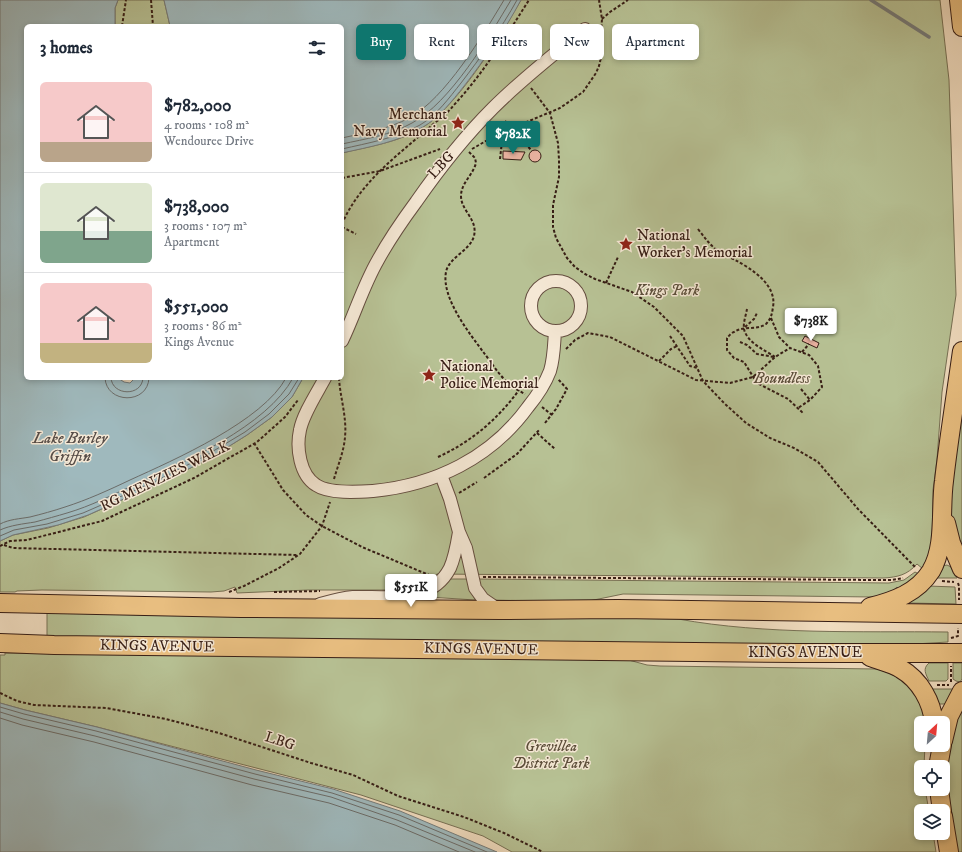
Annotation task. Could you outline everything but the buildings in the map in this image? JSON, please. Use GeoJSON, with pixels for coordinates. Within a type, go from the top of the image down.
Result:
{"type":"FeatureCollection","features":[{"type":"Feature","properties":{"kind":"main road"},"geometry":{"type":"LineString","coordinates":[[959,0],[962,27]]}},
{"type":"Feature","properties":{"kind":"main road"},"geometry":{"type":"LineString","coordinates":[[852,612],[886,603],[901,597],[916,587],[934,566],[938,553],[942,494],[962,351]]}},
{"type":"Feature","properties":{"kind":"main road"},"geometry":{"type":"LineString","coordinates":[[942,494],[948,534],[961,575]]}},
{"type":"Feature","properties":{"kind":"main road"},"geometry":{"type":"LineString","coordinates":[[0,603],[305,608],[962,614]]}},
{"type":"Feature","properties":{"kind":"main road"},"geometry":{"type":"LineString","coordinates":[[942,614],[958,642]]}},
{"type":"Feature","properties":{"kind":"main road","name":"KINGS AVENUE"},"geometry":{"type":"LineString","coordinates":[[0,643],[796,653],[853,652],[958,642]]}},
{"type":"Feature","properties":{"kind":"main road"},"geometry":{"type":"LineString","coordinates":[[853,652],[894,666],[912,677],[927,699],[932,716]]}},
{"type":"Feature","properties":{"kind":"main road"},"geometry":{"type":"LineString","coordinates":[[949,716],[956,688]]}},
{"type":"Feature","properties":{"kind":"main road"},"geometry":{"type":"LineString","coordinates":[[947,840],[949,852]]}},
{"type":"Feature","properties":{"kind":"street"},"geometry":{"type":"LineString","coordinates":[[344,336],[373,269],[395,231],[431,182],[466,137],[494,107],[550,58]]}},
{"type":"Feature","properties":{"kind":"street"},"geometry":{"type":"LineString","coordinates":[[558,281],[573,288],[579,298],[581,306],[578,318],[573,324],[567,329],[555,332],[543,328],[537,323],[531,313],[530,305],[534,293],[539,287],[550,282],[558,281]]}},
{"type":"Feature","properties":{"kind":"street"},"geometry":{"type":"LineString","coordinates":[[323,380],[303,419],[299,434],[299,447],[306,475],[319,487],[333,490],[369,492],[414,485],[441,475],[470,460],[503,436],[525,412],[538,393],[550,371],[555,332]]}},
{"type":"Feature","properties":{"kind":"street"},"geometry":{"type":"LineString","coordinates":[[441,475],[450,499],[459,532],[466,548],[476,590],[483,599],[500,610]]}},
{"type":"Feature","properties":{"kind":"street"},"geometry":{"type":"LineString","coordinates":[[305,608],[344,598],[409,596],[427,591],[441,581],[449,570],[454,558],[459,532]]}},
{"type":"Feature","properties":{"kind":"path"},"geometry":{"type":"LineString","coordinates":[[122,24],[126,0]]}},
{"type":"Feature","properties":{"kind":"path"},"geometry":{"type":"LineString","coordinates":[[151,0],[154,24]]}},
{"type":"Feature","properties":{"kind":"path"},"geometry":{"type":"LineString","coordinates":[[344,220],[364,187],[388,162],[453,107],[484,68],[529,0]]}},
{"type":"Feature","properties":{"kind":"path","name":"LBG"},"geometry":{"type":"LineString","coordinates":[[466,154],[488,139],[560,108],[583,92],[596,73],[603,49],[601,33],[602,19],[598,0]]}},
{"type":"Feature","properties":{"kind":"path"},"geometry":{"type":"LineString","coordinates":[[602,19],[628,0]]}},
{"type":"Feature","properties":{"kind":"path"},"geometry":{"type":"LineString","coordinates":[[524,79],[550,113],[558,143],[559,177],[552,216],[556,238],[567,258],[575,267],[595,279],[632,292],[654,307],[682,336],[703,381],[724,403],[746,423],[770,438],[794,448],[818,462],[858,509],[890,543],[917,568],[914,571]]}},
{"type":"Feature","properties":{"kind":"path"},"geometry":{"type":"LineString","coordinates":[[505,120],[532,151]]}},
{"type":"Feature","properties":{"kind":"path"},"geometry":{"type":"LineString","coordinates":[[500,159],[503,132]]}},
{"type":"Feature","properties":{"kind":"path"},"geometry":{"type":"LineString","coordinates":[[344,178],[380,171],[442,149]]}},
{"type":"Feature","properties":{"kind":"path"},"geometry":{"type":"LineString","coordinates":[[469,151],[475,158],[476,164],[464,186],[461,197],[473,222],[474,236],[470,244],[447,268],[445,279],[449,295],[458,316],[504,380],[528,397]]}},
{"type":"Feature","properties":{"kind":"path"},"geometry":{"type":"LineString","coordinates":[[344,228],[356,234]]}},
{"type":"Feature","properties":{"kind":"path"},"geometry":{"type":"LineString","coordinates":[[698,229],[708,243],[721,253],[749,269],[766,282],[772,294],[773,305],[771,318],[766,324],[757,328],[744,328],[734,331],[727,338],[727,350],[734,358],[744,362],[757,383],[788,399],[804,414]]}},
{"type":"Feature","properties":{"kind":"path"},"geometry":{"type":"LineString","coordinates":[[606,283],[618,256]]}},
{"type":"Feature","properties":{"kind":"path"},"geometry":{"type":"LineString","coordinates":[[747,309],[744,328],[752,342],[775,357]]}},
{"type":"Feature","properties":{"kind":"path"},"geometry":{"type":"LineString","coordinates":[[744,328],[754,319],[757,313]]}},
{"type":"Feature","properties":{"kind":"path"},"geometry":{"type":"LineString","coordinates":[[771,318],[779,336],[790,348],[809,355],[818,366],[822,387],[810,400],[798,408]]}},
{"type":"Feature","properties":{"kind":"path"},"geometry":{"type":"LineString","coordinates":[[564,351],[575,340],[588,333],[610,337],[696,380],[730,383],[753,377],[775,357],[790,348]]}},
{"type":"Feature","properties":{"kind":"path"},"geometry":{"type":"LineString","coordinates":[[670,336],[690,366],[697,368]]}},
{"type":"Feature","properties":{"kind":"path"},"geometry":{"type":"LineString","coordinates":[[740,342],[747,345],[757,354],[775,357]]}},
{"type":"Feature","properties":{"kind":"path"},"geometry":{"type":"LineString","coordinates":[[802,352],[809,344]]}},
{"type":"Feature","properties":{"kind":"path"},"geometry":{"type":"LineString","coordinates":[[659,361],[671,349],[677,346]]}},
{"type":"Feature","properties":{"kind":"path"},"geometry":{"type":"LineString","coordinates":[[458,372],[493,364]]}},
{"type":"Feature","properties":{"kind":"path"},"geometry":{"type":"LineString","coordinates":[[545,423],[567,389],[557,378],[558,374]]}},
{"type":"Feature","properties":{"kind":"path"},"geometry":{"type":"LineString","coordinates":[[334,481],[341,458],[345,437],[339,380]]}},
{"type":"Feature","properties":{"kind":"path"},"geometry":{"type":"LineString","coordinates":[[801,389],[810,400]]}},
{"type":"Feature","properties":{"kind":"path"},"geometry":{"type":"LineString","coordinates":[[438,458],[483,430],[503,410],[519,390]]}},
{"type":"Feature","properties":{"kind":"path","name":"RG MENZIES WALK"},"geometry":{"type":"LineString","coordinates":[[0,546],[10,541],[27,540],[102,521],[194,478],[254,443],[285,417],[301,396]]}},
{"type":"Feature","properties":{"kind":"path"},"geometry":{"type":"LineString","coordinates":[[537,404],[552,414]]}},
{"type":"Feature","properties":{"kind":"path"},"geometry":{"type":"LineString","coordinates":[[484,478],[514,457],[540,429]]}},
{"type":"Feature","properties":{"kind":"path"},"geometry":{"type":"LineString","coordinates":[[537,433],[555,449]]}},
{"type":"Feature","properties":{"kind":"path"},"geometry":{"type":"LineString","coordinates":[[254,443],[283,490],[306,515],[322,526],[362,547],[432,576]]}},
{"type":"Feature","properties":{"kind":"path"},"geometry":{"type":"LineString","coordinates":[[450,499],[477,482]]}},
{"type":"Feature","properties":{"kind":"path"},"geometry":{"type":"LineString","coordinates":[[225,593],[244,586],[298,555],[322,526],[332,496]]}},
{"type":"Feature","properties":{"kind":"path"},"geometry":{"type":"LineString","coordinates":[[4,544],[13,548],[298,555]]}},
{"type":"Feature","properties":{"kind":"path"},"geometry":{"type":"LineString","coordinates":[[936,581],[961,575]]}},
{"type":"Feature","properties":{"kind":"path"},"geometry":{"type":"LineString","coordinates":[[483,577],[897,580],[906,576]]}},
{"type":"Feature","properties":{"kind":"path"},"geometry":{"type":"LineString","coordinates":[[933,685],[956,688]]}},
{"type":"Feature","properties":{"kind":"path","name":"LBG"},"geometry":{"type":"LineString","coordinates":[[0,693],[17,701],[34,705],[106,708],[166,719],[219,733],[352,775],[398,796],[464,817],[504,832],[543,852]]}},
{"type":"Feature","properties":{"kind":"green space"},"geometry":{"type":"Polygon","coordinates":[[[118,0],[164,0],[170,24],[115,24],[115,8],[118,0]]]}},
{"type":"Feature","properties":{"kind":"green space","name":"Kings Park"},"geometry":{"type":"Polygon","coordinates":[[[521,0],[940,0],[949,80],[956,295],[942,392],[933,490],[932,545],[923,569],[917,564],[910,571],[902,575],[884,578],[437,574],[429,581],[420,585],[401,590],[308,590],[237,593],[235,587],[224,591],[211,592],[42,590],[0,592],[0,541],[13,535],[48,528],[84,517],[207,460],[247,435],[272,417],[292,397],[302,380],[344,380],[344,153],[398,139],[415,132],[430,122],[446,108],[475,73],[483,60],[542,60],[542,24],[506,24],[521,0]]]}},
{"type":"Feature","properties":{"kind":"green space"},"geometry":{"type":"Polygon","coordinates":[[[962,391],[962,560],[949,518],[962,391]]]}},
{"type":"Feature","properties":{"kind":"green space"},"geometry":{"type":"Polygon","coordinates":[[[947,565],[951,567],[957,578],[934,578],[942,566],[947,565]]]}},
{"type":"Feature","properties":{"kind":"green space"},"geometry":{"type":"Polygon","coordinates":[[[915,572],[919,574],[899,589],[897,587],[889,594],[873,597],[623,594],[584,602],[487,599],[475,579],[889,583],[904,580],[915,572]]]}},
{"type":"Feature","properties":{"kind":"green space"},"geometry":{"type":"Polygon","coordinates":[[[447,579],[467,579],[475,600],[429,597],[447,579]]]}},
{"type":"Feature","properties":{"kind":"green space"},"geometry":{"type":"Polygon","coordinates":[[[928,586],[955,587],[956,604],[908,602],[928,586]]]}},
{"type":"Feature","properties":{"kind":"green space"},"geometry":{"type":"Polygon","coordinates":[[[47,611],[678,619],[745,628],[779,630],[948,632],[948,642],[881,646],[47,637],[47,611]]]}},
{"type":"Feature","properties":{"kind":"green space","name":"Grevillea District Park"},"geometry":{"type":"Polygon","coordinates":[[[5,653],[625,659],[647,665],[660,666],[877,669],[901,679],[911,687],[915,692],[924,716],[914,716],[914,752],[925,752],[924,760],[914,760],[914,796],[926,796],[928,804],[914,804],[914,840],[934,840],[936,852],[512,852],[483,836],[361,795],[0,703],[0,655],[5,655],[5,653]]]}},
{"type":"Feature","properties":{"kind":"green space"},"geometry":{"type":"Polygon","coordinates":[[[929,663],[948,663],[948,679],[946,681],[929,681],[925,669],[929,663]]]}},
{"type":"Feature","properties":{"kind":"green space"},"geometry":{"type":"Polygon","coordinates":[[[953,663],[962,663],[962,679],[960,682],[953,679],[953,663]]]}},
{"type":"Feature","properties":{"kind":"green space"},"geometry":{"type":"Polygon","coordinates":[[[932,689],[955,689],[946,704],[939,704],[932,689]]]}},
{"type":"Feature","properties":{"kind":"green space"},"geometry":{"type":"Polygon","coordinates":[[[962,704],[962,852],[957,852],[949,796],[950,796],[950,760],[946,760],[948,752],[950,752],[950,745],[959,710],[962,704]]]}},
{"type":"Feature","properties":{"kind":"water","name":"Lake Burley Griffin"},"geometry":{"type":"Polygon","coordinates":[[[0,0],[118,0],[115,8],[115,24],[24,24],[24,380],[121,380],[130,383],[133,380],[302,380],[292,397],[272,417],[247,435],[207,460],[88,515],[58,525],[13,535],[0,541],[0,0]]]}},
{"type":"Feature","properties":{"kind":"water"},"geometry":{"type":"Polygon","coordinates":[[[164,0],[521,0],[507,24],[477,24],[477,60],[483,60],[464,86],[440,114],[423,127],[404,137],[344,153],[344,24],[170,24],[164,0]]]}},
{"type":"Feature","properties":{"kind":"water"},"geometry":{"type":"Polygon","coordinates":[[[0,703],[333,789],[400,811],[497,852],[0,852],[0,703]]]}},
{"type":"Feature","properties":{"kind":"waterway"},"geometry":{"type":"LineString","coordinates":[[871,0],[929,37]]}},
{"type":"Feature","properties":{"kind":"place","name":"Merchant Navy Memorial"},"geometry":{"type":"Point","coordinates":[458,123]}},
{"type":"Feature","properties":{"kind":"place","name":"National Worker’s Memorial"},"geometry":{"type":"Point","coordinates":[626,244]}},
{"type":"Feature","properties":{"kind":"place","name":"National Police Memorial"},"geometry":{"type":"Point","coordinates":[429,375]}},
{"type":"Feature","properties":{"kind":"park label","name":"Boundless"},"geometry":{"type":"Point","coordinates":[782,378]}}]}
